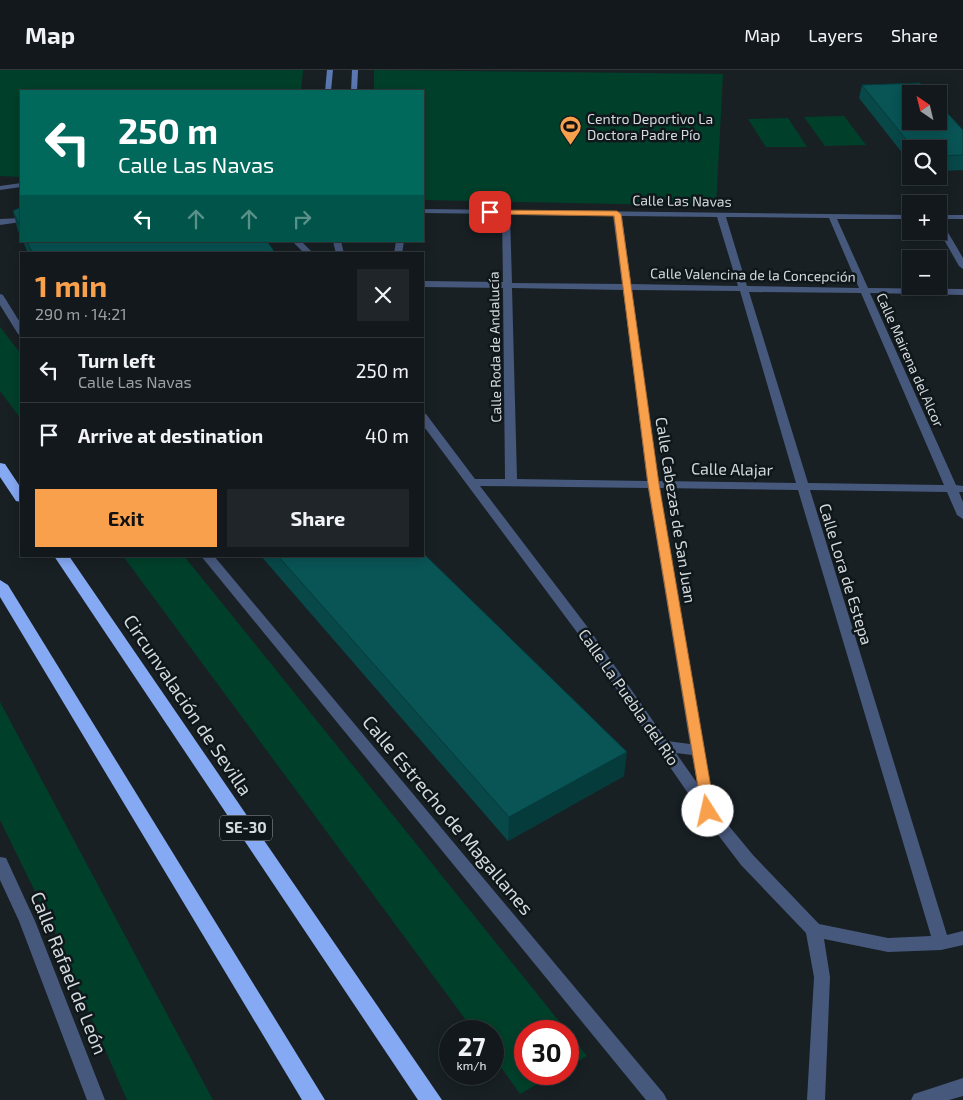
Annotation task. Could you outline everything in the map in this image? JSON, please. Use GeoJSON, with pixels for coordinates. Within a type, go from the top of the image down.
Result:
{"type":"FeatureCollection","features":[{"type":"Feature","properties":{"kind":"highway"},"geometry":{"type":"LineString","coordinates":[[0,467],[20,497]]}},
{"type":"Feature","properties":{"kind":"highway","name":"Circunvalación de Sevilla"},"geometry":{"type":"LineString","coordinates":[[62,557],[432,1100]]}},
{"type":"Feature","properties":{"kind":"highway"},"geometry":{"type":"LineString","coordinates":[[0,585],[314,1100]]}},
{"type":"Feature","properties":{"kind":"street"},"geometry":{"type":"LineString","coordinates":[[328,90],[330,70]]}},
{"type":"Feature","properties":{"kind":"street"},"geometry":{"type":"LineString","coordinates":[[354,90],[355,70]]}},
{"type":"Feature","properties":{"kind":"street"},"geometry":{"type":"LineString","coordinates":[[0,186],[20,185]]}},
{"type":"Feature","properties":{"kind":"street","name":"Calle Las Navas"},"geometry":{"type":"LineString","coordinates":[[424,211],[902,217]]}},
{"type":"Feature","properties":{"kind":"street","name":"Calle Roda de Andalucía"},"geometry":{"type":"LineString","coordinates":[[506,212],[511,482]]}},
{"type":"Feature","properties":{"kind":"street","name":"Calle Cabezas de San Juan"},"geometry":{"type":"LineString","coordinates":[[617,214],[653,484],[708,811]]}},
{"type":"Feature","properties":{"kind":"street","name":"Calle Lora de Estepa"},"geometry":{"type":"LineString","coordinates":[[721,215],[802,487],[942,943]]}},
{"type":"Feature","properties":{"kind":"street","name":"Calle Mairena del Alcor"},"geometry":{"type":"LineString","coordinates":[[832,216],[963,515]]}},
{"type":"Feature","properties":{"kind":"street"},"geometry":{"type":"LineString","coordinates":[[947,217],[963,218]]}},
{"type":"Feature","properties":{"kind":"street"},"geometry":{"type":"LineString","coordinates":[[1,223],[20,220]]}},
{"type":"Feature","properties":{"kind":"street"},"geometry":{"type":"LineString","coordinates":[[947,238],[963,266]]}},
{"type":"Feature","properties":{"kind":"street"},"geometry":{"type":"LineString","coordinates":[[297,242],[308,252]]}},
{"type":"Feature","properties":{"kind":"street","name":"Calle Valencina de la Concepción"},"geometry":{"type":"LineString","coordinates":[[424,284],[963,292]]}},
{"type":"Feature","properties":{"kind":"street"},"geometry":{"type":"LineString","coordinates":[[0,297],[20,330]]}},
{"type":"Feature","properties":{"kind":"street","name":"Calle La Puebla del Rio"},"geometry":{"type":"LineString","coordinates":[[424,419],[584,632],[708,811],[747,860],[814,930]]}},
{"type":"Feature","properties":{"kind":"street","name":"Calle Alajar"},"geometry":{"type":"LineString","coordinates":[[471,482],[963,489]]}},
{"type":"Feature","properties":{"kind":"street","name":"Calle Estrecho de Magallanes"},"geometry":{"type":"LineString","coordinates":[[208,557],[658,1100]]}},
{"type":"Feature","properties":{"kind":"street"},"geometry":{"type":"LineString","coordinates":[[663,746],[698,750]]}},
{"type":"Feature","properties":{"kind":"street","name":"Calle Rafael de León"},"geometry":{"type":"LineString","coordinates":[[0,863],[27,921],[96,1100]]}},
{"type":"Feature","properties":{"kind":"street"},"geometry":{"type":"LineString","coordinates":[[816,1100],[822,977],[814,930],[888,945],[942,943],[963,938]]}},
{"type":"Feature","properties":{"kind":"street"},"geometry":{"type":"LineString","coordinates":[[920,1100],[963,1087]]}},
{"type":"Feature","properties":{"kind":"green space"},"geometry":{"type":"Polygon","coordinates":[[[0,70],[303,70],[301,90],[20,90],[20,177],[0,176],[0,70]]]}},
{"type":"Feature","properties":{"kind":"green space","name":"Centro Deportivo La Doctora Padre Pío"},"geometry":{"type":"Polygon","coordinates":[[[374,70],[723,74],[716,206],[424,200],[424,90],[374,90],[374,70]]]}},
{"type":"Feature","properties":{"kind":"green space"},"geometry":{"type":"Polygon","coordinates":[[[844,116],[866,145],[825,146],[804,117],[844,116]]]}},
{"type":"Feature","properties":{"kind":"green space"},"geometry":{"type":"Polygon","coordinates":[[[788,118],[807,147],[766,147],[748,119],[788,118]]]}},
{"type":"Feature","properties":{"kind":"green space"},"geometry":{"type":"Polygon","coordinates":[[[0,327],[20,353],[20,418],[0,391],[0,327]]]}},
{"type":"Feature","properties":{"kind":"green space"},"geometry":{"type":"Polygon","coordinates":[[[124,557],[185,557],[558,1020],[514,1020],[514,1085],[536,1085],[520,1094],[504,1071],[504,1020],[466,1020],[124,557]]]}},
{"type":"Feature","properties":{"kind":"green space"},"geometry":{"type":"Polygon","coordinates":[[[0,702],[213,1100],[127,1100],[49,920],[0,820],[0,702]]]}},
{"type":"Feature","properties":{"kind":"green space"},"geometry":{"type":"Polygon","coordinates":[[[579,1046],[587,1056],[579,1061],[579,1046]]]}},
{"type":"Feature","properties":{"kind":"building"},"geometry":{"type":"Polygon","coordinates":[[[920,83],[922,85],[902,85],[902,130],[948,130],[948,114],[963,130],[963,155],[947,156],[947,140],[907,140],[862,85],[920,83]]]}},
{"type":"Feature","properties":{"kind":"building"},"geometry":{"type":"Polygon","coordinates":[[[20,208],[20,227],[13,211],[20,208]]]}},
{"type":"Feature","properties":{"kind":"building"},"geometry":{"type":"Polygon","coordinates":[[[27,242],[268,242],[275,252],[32,252],[27,242]]]}},
{"type":"Feature","properties":{"kind":"building"},"geometry":{"type":"Polygon","coordinates":[[[424,554],[627,752],[509,817],[279,557],[424,557],[424,554]]]}},
{"type":"Feature","properties":{"kind":"place","name":"Centro Deportivo La Doctora Padre Pío"},"geometry":{"type":"Point","coordinates":[571,146]}},
{"type":"Feature","properties":{"kind":"route"},"geometry":{"type":"LineString","coordinates":[[490,212],[617,214],[653,484],[708,811]]}}]}
